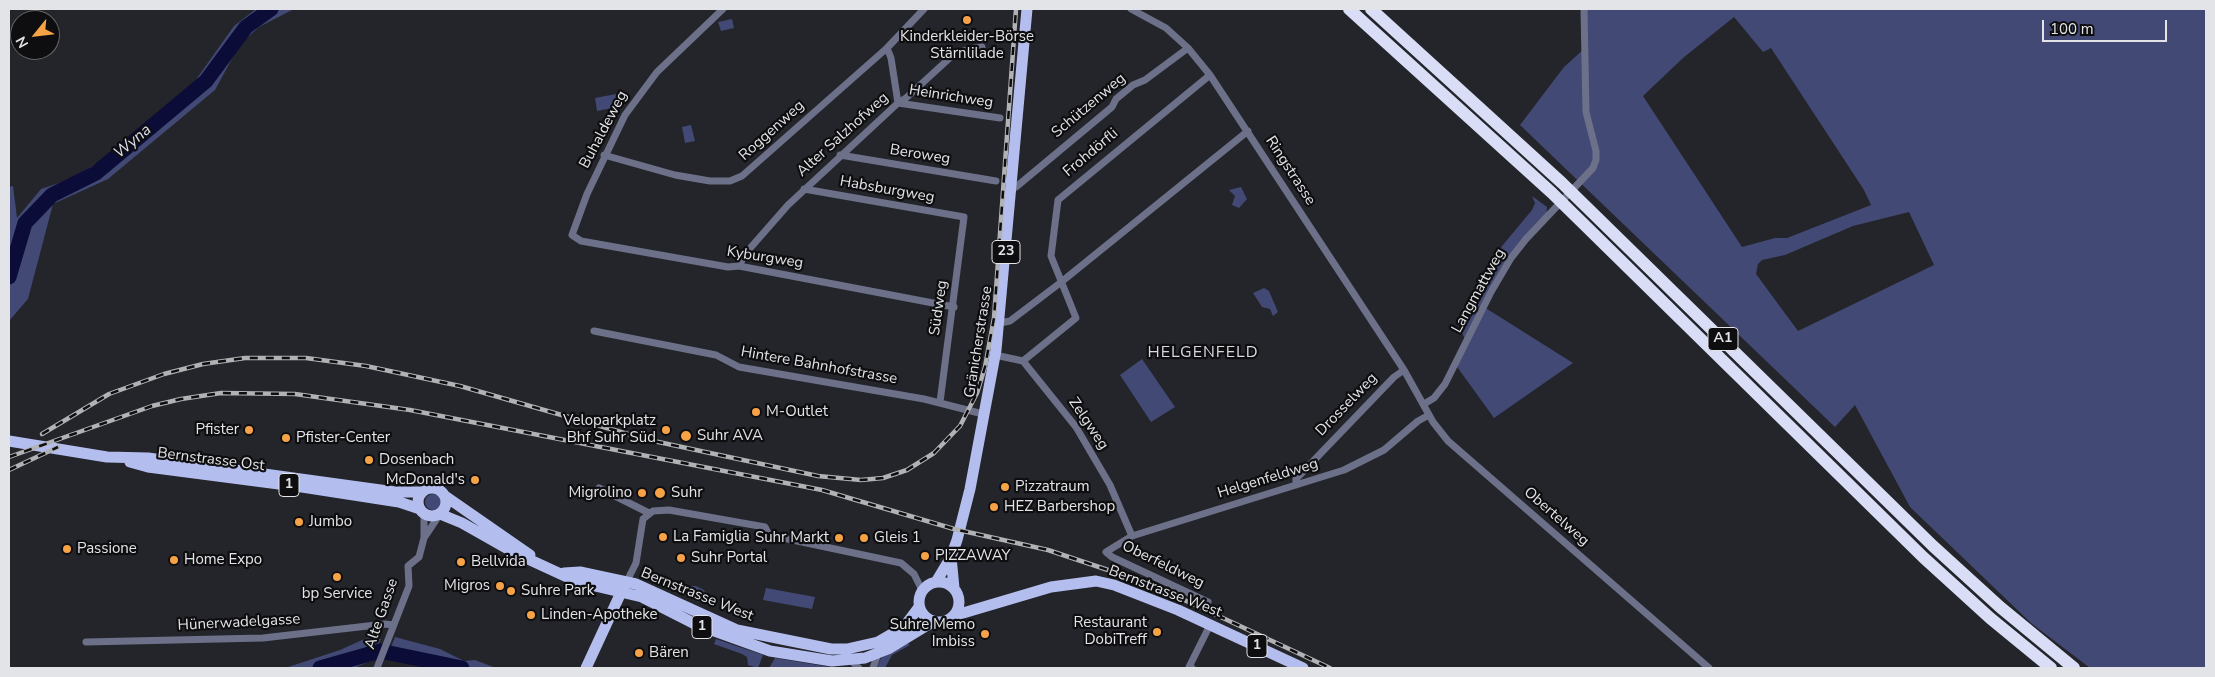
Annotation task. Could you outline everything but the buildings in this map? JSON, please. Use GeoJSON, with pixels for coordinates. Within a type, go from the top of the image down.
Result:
{"type":"FeatureCollection","features":[{"type":"Feature","properties":{"kind":"highway","name":"A1"},"geometry":{"type":"LineString","coordinates":[[1349,9],[1552,193],[1923,557],[1984,613],[2051,668]]}},
{"type":"Feature","properties":{"kind":"highway","name":"A1"},"geometry":{"type":"LineString","coordinates":[[1372,9],[1562,183],[1938,552],[2011,617],[2074,668]]}},
{"type":"Feature","properties":{"kind":"main road","name":"Gränicherstrasse"},"geometry":{"type":"LineString","coordinates":[[936,582],[951,557],[970,488],[995,356],[1000,323],[1027,9]]}},
{"type":"Feature","properties":{"kind":"main road","name":"Bernstrasse Ost"},"geometry":{"type":"LineString","coordinates":[[9,442],[117,458],[148,466],[399,502],[422,511]]}},
{"type":"Feature","properties":{"kind":"main road","name":"Bernstrasse Ost"},"geometry":{"type":"LineString","coordinates":[[117,458],[148,458],[395,492],[422,492]]}},
{"type":"Feature","properties":{"kind":"main road"},"geometry":{"type":"LineString","coordinates":[[435,488],[445,496],[445,508],[440,514],[433,516],[422,511],[418,502],[422,492],[428,489],[435,488]]}},
{"type":"Feature","properties":{"kind":"main road","name":"1"},"geometry":{"type":"LineString","coordinates":[[445,496],[478,522],[521,548],[537,562]]}},
{"type":"Feature","properties":{"kind":"main road","name":"1"},"geometry":{"type":"LineString","coordinates":[[440,514],[462,523],[514,553],[590,586],[624,587]]}},
{"type":"Feature","properties":{"kind":"main road","name":"Gränicherstrasse"},"geometry":{"type":"LineString","coordinates":[[951,557],[956,592]]}},
{"type":"Feature","properties":{"kind":"main road","name":"Bernstrasse West"},"geometry":{"type":"LineString","coordinates":[[952,616],[1051,586],[1096,581],[1130,591],[1303,668]]}},
{"type":"Feature","properties":{"kind":"main road"},"geometry":{"type":"LineString","coordinates":[[934,621],[925,616],[920,607],[919,598],[922,590],[936,582],[946,583],[970,604],[981,607]]}},
{"type":"Feature","properties":{"kind":"main road"},"geometry":{"type":"LineString","coordinates":[[586,668],[624,587]]}},
{"type":"Feature","properties":{"kind":"main road","name":"Bernstrasse West"},"geometry":{"type":"LineString","coordinates":[[624,587],[646,587],[737,630],[832,649],[847,650],[878,642],[904,627],[920,607]]}},
{"type":"Feature","properties":{"kind":"main road","name":"Bernstrasse West"},"geometry":{"type":"LineString","coordinates":[[624,587],[695,624],[770,651],[855,664],[878,654],[934,621]]}},
{"type":"Feature","properties":{"kind":"main road"},"geometry":{"type":"LineString","coordinates":[[952,616],[957,609],[956,592]]}},
{"type":"Feature","properties":{"kind":"main road","name":"1"},"geometry":{"type":"LineString","coordinates":[[934,621],[942,622],[952,616]]}},
{"type":"Feature","properties":{"kind":"street","name":"Buhaldeweg"},"geometry":{"type":"LineString","coordinates":[[572,236],[604,155],[625,115],[657,72],[723,9]]}},
{"type":"Feature","properties":{"kind":"street","name":"Roggenweg"},"geometry":{"type":"LineString","coordinates":[[604,155],[690,178],[721,182],[730,181],[758,164],[887,48],[924,9]]}},
{"type":"Feature","properties":{"kind":"street","name":"Ringstrasse"},"geometry":{"type":"LineString","coordinates":[[1131,9],[1166,28],[1188,48],[1210,74],[1404,370]]}},
{"type":"Feature","properties":{"kind":"street","name":"Langmattweg"},"geometry":{"type":"LineString","coordinates":[[1424,404],[1434,398],[1445,384],[1491,292],[1511,258],[1588,174],[1596,160],[1586,112],[1584,9]]}},
{"type":"Feature","properties":{"kind":"street","name":"Alter Salzhofweg"},"geometry":{"type":"LineString","coordinates":[[738,266],[745,254],[804,189],[898,103],[953,55],[968,49],[982,47]]}},
{"type":"Feature","properties":{"kind":"street"},"geometry":{"type":"LineString","coordinates":[[887,48],[891,58],[898,103]]}},
{"type":"Feature","properties":{"kind":"street","name":"Schützenweg"},"geometry":{"type":"LineString","coordinates":[[1011,188],[1016,187],[1112,107],[1116,99],[1133,85],[1145,80],[1188,48]]}},
{"type":"Feature","properties":{"kind":"street","name":"Frohdörfli"},"geometry":{"type":"LineString","coordinates":[[1023,361],[1076,318],[1060,283],[1051,256],[1058,200],[1210,74]]}},
{"type":"Feature","properties":{"kind":"street","name":"Heinrichweg"},"geometry":{"type":"LineString","coordinates":[[898,103],[1000,118]]}},
{"type":"Feature","properties":{"kind":"street"},"geometry":{"type":"LineString","coordinates":[[1000,323],[1010,321],[1060,283],[1248,132]]}},
{"type":"Feature","properties":{"kind":"street","name":"Beroweg"},"geometry":{"type":"LineString","coordinates":[[840,156],[996,181]]}},
{"type":"Feature","properties":{"kind":"street","name":"Habsburgweg"},"geometry":{"type":"LineString","coordinates":[[804,189],[964,217]]}},
{"type":"Feature","properties":{"kind":"street","name":"Südweg"},"geometry":{"type":"LineString","coordinates":[[940,402],[954,307],[964,217]]}},
{"type":"Feature","properties":{"kind":"street","name":"Kyburgweg"},"geometry":{"type":"LineString","coordinates":[[572,236],[581,241],[728,267],[738,266],[954,307]]}},
{"type":"Feature","properties":{"kind":"street","name":"Hintere Bahnhofstrasse"},"geometry":{"type":"LineString","coordinates":[[594,331],[716,356],[739,367],[940,402],[983,414]]}},
{"type":"Feature","properties":{"kind":"street"},"geometry":{"type":"LineString","coordinates":[[995,356],[1023,361]]}},
{"type":"Feature","properties":{"kind":"street","name":"Zelgweg"},"geometry":{"type":"LineString","coordinates":[[1023,361],[1080,432],[1110,484],[1132,536]]}},
{"type":"Feature","properties":{"kind":"street","name":"Obertelweg"},"geometry":{"type":"LineString","coordinates":[[1404,370],[1429,415],[1453,446],[1709,668]]}},
{"type":"Feature","properties":{"kind":"street","name":"Drosselweg"},"geometry":{"type":"LineString","coordinates":[[1296,485],[1296,479],[1394,377],[1404,370]]}},
{"type":"Feature","properties":{"kind":"street","name":"Helgenfeldweg"},"geometry":{"type":"LineString","coordinates":[[1106,552],[1132,536],[1344,470],[1366,460],[1395,442],[1418,421],[1429,415]]}},
{"type":"Feature","properties":{"kind":"street"},"geometry":{"type":"LineString","coordinates":[[599,488],[649,513],[669,510],[765,527],[769,535],[901,563],[919,581],[922,590]]}},
{"type":"Feature","properties":{"kind":"street","name":"Alte Gasse"},"geometry":{"type":"LineString","coordinates":[[377,668],[390,638],[392,625],[409,586],[408,566],[419,556],[424,538],[422,511]]}},
{"type":"Feature","properties":{"kind":"street"},"geometry":{"type":"LineString","coordinates":[[624,587],[636,563],[642,523],[649,513]]}},
{"type":"Feature","properties":{"kind":"street"},"geometry":{"type":"LineString","coordinates":[[424,538],[440,514]]}},
{"type":"Feature","properties":{"kind":"street","name":"Oberfeldweg"},"geometry":{"type":"LineString","coordinates":[[1106,552],[1112,557],[1208,602]]}},
{"type":"Feature","properties":{"kind":"street","name":"Hünerwadelgasse"},"geometry":{"type":"LineString","coordinates":[[86,642],[263,638],[385,624],[392,625]]}},
{"type":"Feature","properties":{"kind":"street"},"geometry":{"type":"LineString","coordinates":[[1192,668],[1189,667],[1210,625]]}},
{"type":"Feature","properties":{"kind":"street"},"geometry":{"type":"LineString","coordinates":[[873,668],[878,654]]}},
{"type":"Feature","properties":{"kind":"shaded area"},"geometry":{"type":"Polygon","coordinates":[[[256,9],[294,9],[259,27],[240,44],[215,90],[108,179],[53,204],[28,299],[9,321],[9,187],[13,186],[17,218],[41,189],[68,180],[108,157],[193,84],[234,26],[256,9]]]}},
{"type":"Feature","properties":{"kind":"shaded area"},"geometry":{"type":"Polygon","coordinates":[[[1584,9],[2206,9],[2206,668],[2090,668],[2031,623],[1910,507],[1855,405],[1835,427],[1520,125],[1564,67],[1585,48],[1584,9]],[[1734,17],[1683,58],[1643,96],[1742,247],[1775,238],[1787,238],[1871,205],[1864,190],[1771,48],[1763,52],[1734,17]],[[1909,212],[1853,226],[1785,255],[1762,260],[1758,264],[1756,274],[1798,331],[1934,265],[1909,212]]]}},
{"type":"Feature","properties":{"kind":"shaded area"},"geometry":{"type":"Polygon","coordinates":[[[732,19],[734,28],[721,31],[718,22],[732,19]]]}},
{"type":"Feature","properties":{"kind":"shaded area"},"geometry":{"type":"Polygon","coordinates":[[[616,94],[618,107],[597,111],[595,98],[616,94]]]}},
{"type":"Feature","properties":{"kind":"shaded area"},"geometry":{"type":"Polygon","coordinates":[[[691,125],[695,141],[685,143],[682,127],[691,125]]]}},
{"type":"Feature","properties":{"kind":"shaded area"},"geometry":{"type":"Polygon","coordinates":[[[1241,187],[1247,199],[1239,208],[1232,205],[1235,196],[1229,190],[1241,187]]]}},
{"type":"Feature","properties":{"kind":"shaded area"},"geometry":{"type":"Polygon","coordinates":[[[1532,196],[1547,207],[1546,219],[1526,239],[1484,307],[1573,363],[1494,418],[1455,364],[1466,341],[1461,331],[1467,316],[1502,246],[1532,210],[1535,203],[1532,196]]]}},
{"type":"Feature","properties":{"kind":"shaded area"},"geometry":{"type":"Polygon","coordinates":[[[1264,288],[1269,291],[1278,312],[1273,316],[1270,309],[1262,307],[1253,293],[1264,288]]]}},
{"type":"Feature","properties":{"kind":"shaded area"},"geometry":{"type":"Polygon","coordinates":[[[1142,359],[1175,407],[1151,422],[1120,375],[1142,359]]]}},
{"type":"Feature","properties":{"kind":"shaded area"},"geometry":{"type":"Polygon","coordinates":[[[433,494],[439,496],[441,502],[439,508],[433,510],[427,508],[425,502],[427,496],[433,494]]]}},
{"type":"Feature","properties":{"kind":"shaded area"},"geometry":{"type":"Polygon","coordinates":[[[688,586],[696,586],[704,590],[705,600],[698,602],[686,596],[683,590],[688,586]]]}},
{"type":"Feature","properties":{"kind":"shaded area"},"geometry":{"type":"Polygon","coordinates":[[[766,588],[815,597],[812,609],[763,600],[766,588]]]}},
{"type":"Feature","properties":{"kind":"shaded area"},"geometry":{"type":"Polygon","coordinates":[[[371,636],[381,639],[371,661],[356,667],[285,668],[340,650],[371,636]]]}},
{"type":"Feature","properties":{"kind":"shaded area"},"geometry":{"type":"Polygon","coordinates":[[[395,637],[440,649],[464,661],[475,660],[496,668],[437,668],[387,657],[395,637]]]}},
{"type":"Feature","properties":{"kind":"shaded area"},"geometry":{"type":"Polygon","coordinates":[[[716,639],[763,655],[758,668],[748,665],[747,657],[742,654],[714,644],[716,639]]]}},
{"type":"Feature","properties":{"kind":"shaded area"},"geometry":{"type":"Polygon","coordinates":[[[907,643],[910,645],[892,655],[885,668],[877,668],[881,658],[907,643]]]}},
{"type":"Feature","properties":{"kind":"shaded area"},"geometry":{"type":"Polygon","coordinates":[[[775,658],[830,667],[831,668],[769,668],[775,658]]]}},
{"type":"Feature","properties":{"kind":"waterway","name":"Wyna"},"geometry":{"type":"LineString","coordinates":[[9,277],[25,223],[52,195],[96,173],[206,81],[246,27],[271,9]]}},
{"type":"Feature","properties":{"kind":"waterway"},"geometry":{"type":"LineString","coordinates":[[320,668],[380,651],[462,668]]}},
{"type":"Feature","properties":{"kind":"railway"},"geometry":{"type":"LineString","coordinates":[[42,434],[109,394],[164,374],[203,364],[245,358],[306,358],[366,366],[460,386],[649,440],[818,476],[861,480],[883,478],[907,470],[934,453],[960,426],[977,393],[985,367],[994,318],[1016,9]]}},
{"type":"Feature","properties":{"kind":"railway"},"geometry":{"type":"LineString","coordinates":[[9,457],[152,406],[181,399],[221,393],[295,394],[410,410],[822,490],[954,529],[1048,550],[1150,584],[1330,668]]}},
{"type":"Feature","properties":{"kind":"railway"},"geometry":{"type":"LineString","coordinates":[[9,470],[58,447]]}},
{"type":"Feature","properties":{"kind":"place","name":"Kinderkleider-Börse Stärnlilade"},"geometry":{"type":"Point","coordinates":[967,20]}},
{"type":"Feature","properties":{"kind":"place","name":"M-Outlet"},"geometry":{"type":"Point","coordinates":[756,412]}},
{"type":"Feature","properties":{"kind":"place","name":"Pfister"},"geometry":{"type":"Point","coordinates":[249,430]}},
{"type":"Feature","properties":{"kind":"place","name":"Veloparkplatz Bhf Suhr Süd"},"geometry":{"type":"Point","coordinates":[666,430]}},
{"type":"Feature","properties":{"kind":"place","name":"Suhr AVA"},"geometry":{"type":"Point","coordinates":[686,436]}},
{"type":"Feature","properties":{"kind":"place","name":"Pfister-Center"},"geometry":{"type":"Point","coordinates":[286,438]}},
{"type":"Feature","properties":{"kind":"place","name":"Dosenbach"},"geometry":{"type":"Point","coordinates":[369,460]}},
{"type":"Feature","properties":{"kind":"place","name":"McDonald's"},"geometry":{"type":"Point","coordinates":[475,480]}},
{"type":"Feature","properties":{"kind":"place","name":"Pizzatraum"},"geometry":{"type":"Point","coordinates":[1005,487]}},
{"type":"Feature","properties":{"kind":"place","name":"Migrolino"},"geometry":{"type":"Point","coordinates":[642,493]}},
{"type":"Feature","properties":{"kind":"place","name":"Suhr"},"geometry":{"type":"Point","coordinates":[660,493]}},
{"type":"Feature","properties":{"kind":"place","name":"HEZ Barbershop"},"geometry":{"type":"Point","coordinates":[994,507]}},
{"type":"Feature","properties":{"kind":"place","name":"Jumbo"},"geometry":{"type":"Point","coordinates":[299,522]}},
{"type":"Feature","properties":{"kind":"place","name":"La Famiglia"},"geometry":{"type":"Point","coordinates":[663,537]}},
{"type":"Feature","properties":{"kind":"place","name":"Suhr Markt"},"geometry":{"type":"Point","coordinates":[839,538]}},
{"type":"Feature","properties":{"kind":"place","name":"Gleis 1"},"geometry":{"type":"Point","coordinates":[864,538]}},
{"type":"Feature","properties":{"kind":"place","name":"Passione"},"geometry":{"type":"Point","coordinates":[67,549]}},
{"type":"Feature","properties":{"kind":"place","name":"PIZZAWAY"},"geometry":{"type":"Point","coordinates":[925,556]}},
{"type":"Feature","properties":{"kind":"place","name":"Suhr Portal"},"geometry":{"type":"Point","coordinates":[681,558]}},
{"type":"Feature","properties":{"kind":"place","name":"Home Expo"},"geometry":{"type":"Point","coordinates":[174,560]}},
{"type":"Feature","properties":{"kind":"place","name":"Bellvida"},"geometry":{"type":"Point","coordinates":[461,562]}},
{"type":"Feature","properties":{"kind":"place","name":"bp Service"},"geometry":{"type":"Point","coordinates":[337,577]}},
{"type":"Feature","properties":{"kind":"place","name":"Migros"},"geometry":{"type":"Point","coordinates":[500,586]}},
{"type":"Feature","properties":{"kind":"place","name":"Suhre Park"},"geometry":{"type":"Point","coordinates":[511,591]}},
{"type":"Feature","properties":{"kind":"place","name":"Linden-Apotheke"},"geometry":{"type":"Point","coordinates":[531,615]}},
{"type":"Feature","properties":{"kind":"place","name":"Restaurant DobiTreff"},"geometry":{"type":"Point","coordinates":[1157,632]}},
{"type":"Feature","properties":{"kind":"place","name":"Suhre Memo Imbiss"},"geometry":{"type":"Point","coordinates":[985,634]}},
{"type":"Feature","properties":{"kind":"place","name":"Bären"},"geometry":{"type":"Point","coordinates":[639,653]}},
{"type":"Feature","properties":{"kind":"district","name":"HELGENFELD"},"geometry":{"type":"Point","coordinates":[1203,353]}}]}
